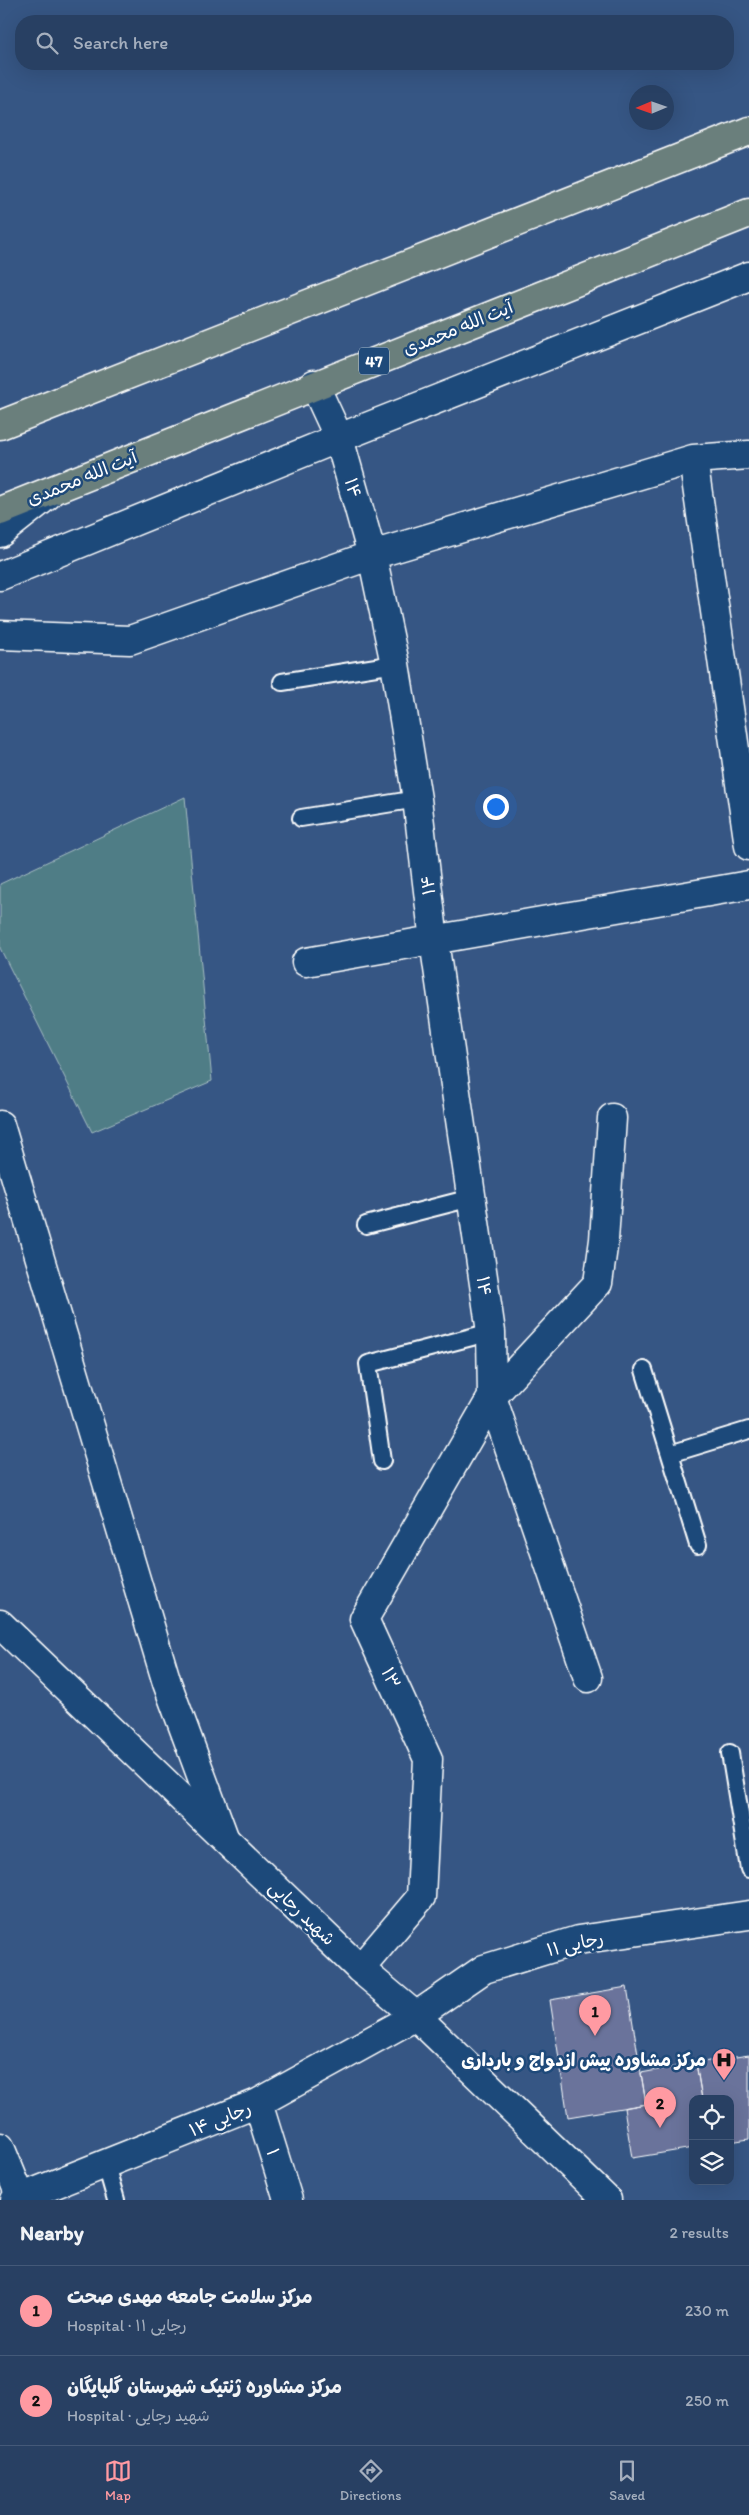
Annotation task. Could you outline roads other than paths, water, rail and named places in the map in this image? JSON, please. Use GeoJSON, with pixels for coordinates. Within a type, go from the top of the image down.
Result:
{"type":"FeatureCollection","features":[{"type":"Feature","properties":{"kind":"highway"},"geometry":{"type":"LineString","coordinates":[[0,426],[747,129]]}},
{"type":"Feature","properties":{"kind":"highway","name":"آیت الله محمدی"},"geometry":{"type":"LineString","coordinates":[[0,511],[314,384],[749,213]]}},
{"type":"Feature","properties":{"kind":"street"},"geometry":{"type":"LineString","coordinates":[[0,576],[339,438],[749,276]]}},
{"type":"Feature","properties":{"kind":"street","name":"۱۴"},"geometry":{"type":"LineString","coordinates":[[314,384],[339,438],[372,555],[395,664],[417,799],[434,941],[491,1332],[492,1396]]}},
{"type":"Feature","properties":{"kind":"street"},"geometry":{"type":"LineString","coordinates":[[0,636],[130,640],[372,555],[693,459],[749,455]]}},
{"type":"Feature","properties":{"kind":"street"},"geometry":{"type":"LineString","coordinates":[[693,459],[749,846]]}},
{"type":"Feature","properties":{"kind":"street"},"geometry":{"type":"LineString","coordinates":[[0,533],[54,490]]}},
{"type":"Feature","properties":{"kind":"street"},"geometry":{"type":"LineString","coordinates":[[306,962],[749,885]]}},
{"type":"Feature","properties":{"kind":"street"},"geometry":{"type":"LineString","coordinates":[[588,1678],[492,1396],[598,1283],[604,1240],[612,1118]]}},
{"type":"Feature","properties":{"kind":"street"},"geometry":{"type":"LineString","coordinates":[[0,1125],[167,1683],[224,1837]]}},
{"type":"Feature","properties":{"kind":"street","name":"۱۳"},"geometry":{"type":"LineString","coordinates":[[360,1969],[421,1897],[428,1759],[364,1619],[492,1396]]}},
{"type":"Feature","properties":{"kind":"street","name":"شهید رجایی"},"geometry":{"type":"LineString","coordinates":[[0,1624],[360,1969],[416,2016],[607,2200]]}},
{"type":"Feature","properties":{"kind":"street","name":"رجایی ۱۱"},"geometry":{"type":"LineString","coordinates":[[416,2016],[484,1969],[578,1940],[749,1915]]}},
{"type":"Feature","properties":{"kind":"street","name":"رجایی ۱۴"},"geometry":{"type":"LineString","coordinates":[[18,2199],[258,2103],[416,2016]]}},
{"type":"Feature","properties":{"kind":"street","name":"۱"},"geometry":{"type":"LineString","coordinates":[[258,2103],[288,2200]]}},
{"type":"Feature","properties":{"kind":"street"},"geometry":{"type":"LineString","coordinates":[[0,2147],[18,2199]]}},
{"type":"Feature","properties":{"kind":"lane"},"geometry":{"type":"LineString","coordinates":[[282,682],[395,664]]}},
{"type":"Feature","properties":{"kind":"lane"},"geometry":{"type":"LineString","coordinates":[[300,818],[417,799]]}},
{"type":"Feature","properties":{"kind":"lane"},"geometry":{"type":"LineString","coordinates":[[366,1225],[471,1198]]}},
{"type":"Feature","properties":{"kind":"lane"},"geometry":{"type":"LineString","coordinates":[[382,1461],[368,1364],[491,1332]]}},
{"type":"Feature","properties":{"kind":"lane"},"geometry":{"type":"LineString","coordinates":[[644,1370],[698,1546]]}},
{"type":"Feature","properties":{"kind":"lane"},"geometry":{"type":"LineString","coordinates":[[670,1454],[749,1430]]}},
{"type":"Feature","properties":{"kind":"lane"},"geometry":{"type":"LineString","coordinates":[[730,1752],[749,1869]]}},
{"type":"Feature","properties":{"kind":"lane"},"geometry":{"type":"LineString","coordinates":[[106,2165],[116,2200]]}},
{"type":"Feature","properties":{"kind":"place","name":"مرکز سلامت جامعه مهدی صحت"},"geometry":{"type":"Point","coordinates":[595,2036]}},
{"type":"Feature","properties":{"kind":"place","name":"مرکز مشاوره پیش ازدواج و بارداری"},"geometry":{"type":"Point","coordinates":[724,2081]}},
{"type":"Feature","properties":{"kind":"place","name":"مرکز مشاوره ژنتیک شهرستان گلپایگان"},"geometry":{"type":"Point","coordinates":[660,2128]}}]}
